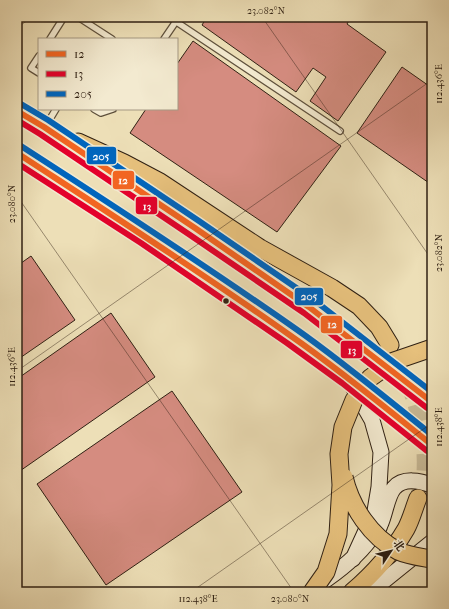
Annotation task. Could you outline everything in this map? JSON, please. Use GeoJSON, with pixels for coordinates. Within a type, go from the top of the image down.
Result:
{"type":"FeatureCollection","features":[{"type":"Feature","properties":{"kind":"highway"},"geometry":{"type":"LineString","coordinates":[[17,111],[44,127],[195,228],[309,307],[432,402]]}},
{"type":"Feature","properties":{"kind":"highway"},"geometry":{"type":"LineString","coordinates":[[17,153],[151,240],[292,336],[347,377],[432,445]]}},
{"type":"Feature","properties":{"kind":"main road"},"geometry":{"type":"LineString","coordinates":[[44,127],[124,163],[160,182],[260,248],[332,288],[359,306],[379,327],[390,345]]}},
{"type":"Feature","properties":{"kind":"main road"},"geometry":{"type":"LineString","coordinates":[[312,592],[326,572],[338,534],[341,485],[340,454],[343,427],[354,400],[370,378],[394,361],[432,348]]}},
{"type":"Feature","properties":{"kind":"main road"},"geometry":{"type":"LineString","coordinates":[[340,454],[346,485],[357,512],[380,539],[399,551],[411,555],[432,547]]}},
{"type":"Feature","properties":{"kind":"main road"},"geometry":{"type":"LineString","coordinates":[[352,592],[391,551],[407,528],[418,498]]}},
{"type":"Feature","properties":{"kind":"street"},"geometry":{"type":"LineString","coordinates":[[347,377],[372,420],[380,452],[379,487],[374,511],[352,559]]}},
{"type":"Feature","properties":{"kind":"street"},"geometry":{"type":"LineString","coordinates":[[307,592],[352,559],[364,547],[380,527],[394,487],[408,480],[419,481],[432,485]]}},
{"type":"Feature","properties":{"kind":"street"},"geometry":{"type":"LineString","coordinates":[[370,592],[432,547]]}},
{"type":"Feature","properties":{"kind":"lane"},"geometry":{"type":"LineString","coordinates":[[51,38],[64,17]]}},
{"type":"Feature","properties":{"kind":"lane"},"geometry":{"type":"LineString","coordinates":[[78,17],[110,38]]}},
{"type":"Feature","properties":{"kind":"lane"},"geometry":{"type":"LineString","coordinates":[[169,17],[178,19],[340,131]]}},
{"type":"Feature","properties":{"kind":"lane"},"geometry":{"type":"LineString","coordinates":[[165,38],[178,19]]}},
{"type":"Feature","properties":{"kind":"lane"},"geometry":{"type":"LineString","coordinates":[[38,58],[31,68],[38,72]]}},
{"type":"Feature","properties":{"kind":"lane"},"geometry":{"type":"LineString","coordinates":[[44,127],[55,110]]}},
{"type":"Feature","properties":{"kind":"lane"},"geometry":{"type":"LineString","coordinates":[[96,110],[101,113],[110,110]]}},
{"type":"Feature","properties":{"kind":"building"},"geometry":{"type":"Polygon","coordinates":[[[207,17],[351,17],[347,24],[386,52],[338,121],[310,101],[326,77],[313,68],[296,92],[202,25],[207,17]]]}},
{"type":"Feature","properties":{"kind":"building"},"geometry":{"type":"Polygon","coordinates":[[[193,41],[341,146],[277,232],[130,133],[145,110],[178,110],[178,63],[193,41]]]}},
{"type":"Feature","properties":{"kind":"building"},"geometry":{"type":"Polygon","coordinates":[[[402,67],[432,88],[432,185],[357,133],[402,67]]]}},
{"type":"Feature","properties":{"kind":"building"},"geometry":{"type":"Polygon","coordinates":[[[31,256],[75,320],[17,360],[17,266],[31,256]]]}},
{"type":"Feature","properties":{"kind":"building"},"geometry":{"type":"Polygon","coordinates":[[[111,313],[155,377],[17,473],[17,379],[111,313]]]}},
{"type":"Feature","properties":{"kind":"building"},"geometry":{"type":"Polygon","coordinates":[[[172,391],[242,492],[106,585],[37,484],[172,391]]]}},
{"type":"Feature","properties":{"kind":"tunnel"},"geometry":{"type":"LineString","coordinates":[[408,381],[419,415],[425,450],[425,473],[418,498]]}},
{"type":"Feature","properties":{"kind":"transit line","name":"205"},"geometry":{"type":"LineString","coordinates":[[21,104],[48,120],[199,221],[314,300],[432,392]]}},
{"type":"Feature","properties":{"kind":"transit line","name":"12"},"geometry":{"type":"LineString","coordinates":[[17,111],[44,127],[195,228],[309,307],[432,402]]}},
{"type":"Feature","properties":{"kind":"transit line","name":"13"},"geometry":{"type":"LineString","coordinates":[[17,120],[40,134],[304,313],[427,408]]}},
{"type":"Feature","properties":{"kind":"transit line","name":"205"},"geometry":{"type":"LineString","coordinates":[[21,146],[160,236],[296,329],[348,368],[432,435]]}},
{"type":"Feature","properties":{"kind":"transit line","name":"12"},"geometry":{"type":"LineString","coordinates":[[17,153],[257,312],[345,376],[432,445]]}},
{"type":"Feature","properties":{"kind":"transit line","name":"13"},"geometry":{"type":"LineString","coordinates":[[17,163],[141,243],[287,343],[342,383],[427,451]]}}]}
